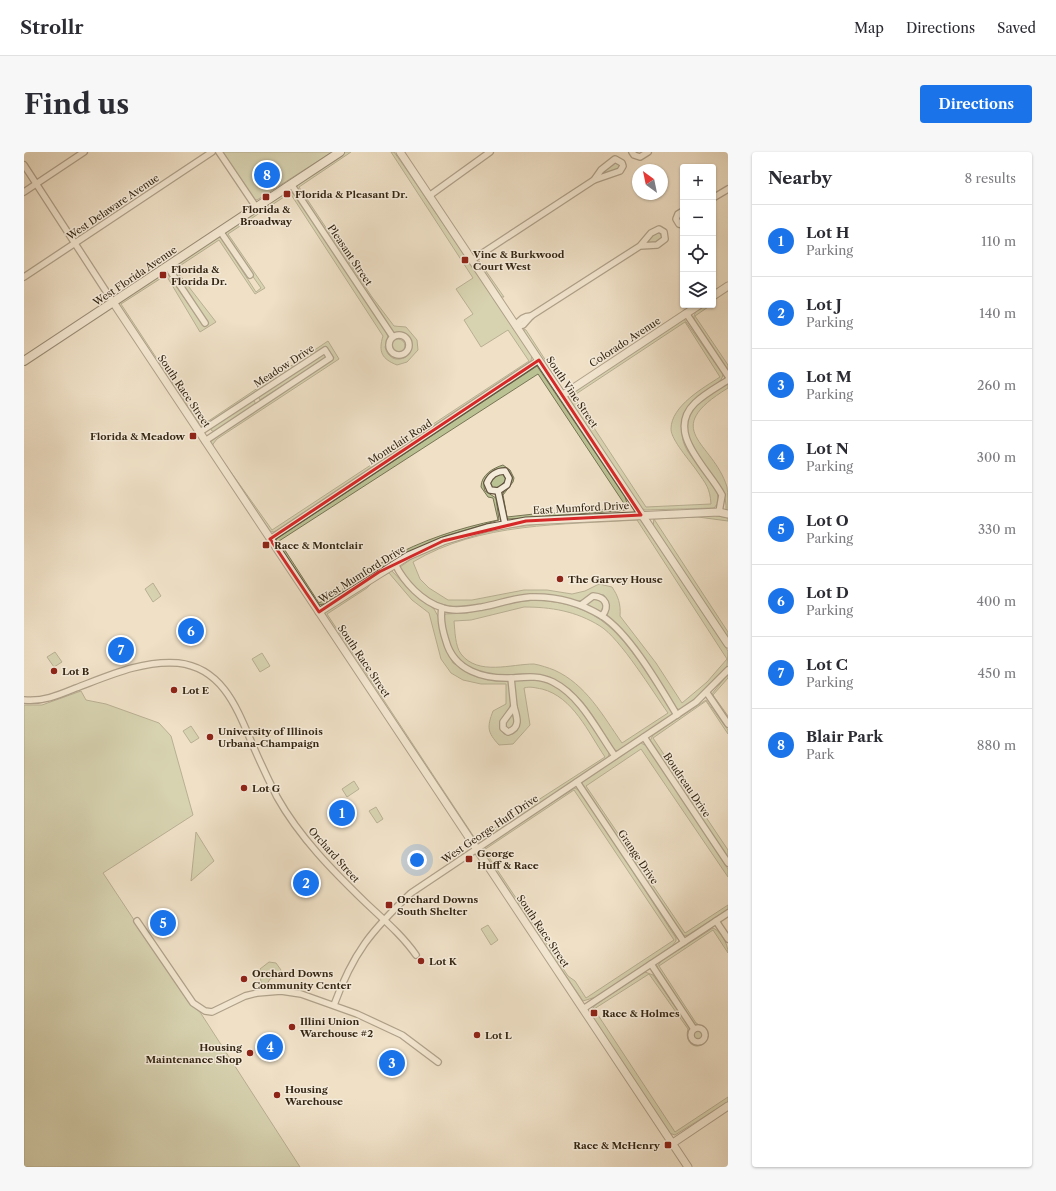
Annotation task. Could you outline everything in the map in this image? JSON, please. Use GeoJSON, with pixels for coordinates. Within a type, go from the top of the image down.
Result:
{"type":"FeatureCollection","features":[{"type":"Feature","properties":{"kind":"main road","name":"West Florida Avenue"},"geometry":{"type":"LineString","coordinates":[[24,362],[340,152]]}},
{"type":"Feature","properties":{"kind":"street"},"geometry":{"type":"LineString","coordinates":[[24,192],[84,152]]}},
{"type":"Feature","properties":{"kind":"street","name":"West Delaware Avenue"},"geometry":{"type":"LineString","coordinates":[[24,277],[212,152]]}},
{"type":"Feature","properties":{"kind":"street"},"geometry":{"type":"LineString","coordinates":[[219,152],[256,207]]}},
{"type":"Feature","properties":{"kind":"street","name":"South Vine Street"},"geometry":{"type":"LineString","coordinates":[[400,152],[728,644]]}},
{"type":"Feature","properties":{"kind":"street"},"geometry":{"type":"LineString","coordinates":[[429,196],[490,152]]}},
{"type":"Feature","properties":{"kind":"street"},"geometry":{"type":"LineString","coordinates":[[632,152],[640,158],[648,152]]}},
{"type":"Feature","properties":{"kind":"street"},"geometry":{"type":"LineString","coordinates":[[472,260],[594,180],[620,171],[622,169],[622,163],[618,159],[610,161],[594,180]]}},
{"type":"Feature","properties":{"kind":"street","name":"South Race Street"},"geometry":{"type":"LineString","coordinates":[[24,165],[74,244],[688,1167]]}},
{"type":"Feature","properties":{"kind":"street","name":"Pleasant Street"},"geometry":{"type":"LineString","coordinates":[[291,184],[393,337]]}},
{"type":"Feature","properties":{"kind":"street"},"geometry":{"type":"LineString","coordinates":[[716,196],[728,189]]}},
{"type":"Feature","properties":{"kind":"street"},"geometry":{"type":"LineString","coordinates":[[680,213],[676,219],[680,224]]}},
{"type":"Feature","properties":{"kind":"street"},"geometry":{"type":"LineString","coordinates":[[220,231],[250,275]]}},
{"type":"Feature","properties":{"kind":"street"},"geometry":{"type":"LineString","coordinates":[[516,326],[519,320],[526,316],[531,316],[640,246]]}},
{"type":"Feature","properties":{"kind":"street"},"geometry":{"type":"LineString","coordinates":[[167,266],[205,324]]}},
{"type":"Feature","properties":{"kind":"street"},"geometry":{"type":"LineString","coordinates":[[716,294],[728,286]]}},
{"type":"Feature","properties":{"kind":"street","name":"Colorado Avenue"},"geometry":{"type":"LineString","coordinates":[[563,395],[694,308]]}},
{"type":"Feature","properties":{"kind":"street"},"geometry":{"type":"LineString","coordinates":[[686,313],[728,376]]}},
{"type":"Feature","properties":{"kind":"street","name":"Meadow Drive"},"geometry":{"type":"LineString","coordinates":[[200,432],[325,350],[330,358],[205,441]]}},
{"type":"Feature","properties":{"kind":"street","name":"Montclair Road"},"geometry":{"type":"LineString","coordinates":[[270,539],[539,360]]}},
{"type":"Feature","properties":{"kind":"street"},"geometry":{"type":"LineString","coordinates":[[719,512],[722,496],[691,449],[685,435],[685,423],[688,412],[695,402],[728,380]]}},
{"type":"Feature","properties":{"kind":"street","name":"Meadow Drive"},"geometry":{"type":"LineString","coordinates":[[255,396],[260,404]]}},
{"type":"Feature","properties":{"kind":"street"},"geometry":{"type":"LineString","coordinates":[[498,491],[505,524]]}},
{"type":"Feature","properties":{"kind":"street","name":"East Mumford Drive"},"geometry":{"type":"LineString","coordinates":[[438,543],[505,524],[641,515],[719,512],[728,514]]}},
{"type":"Feature","properties":{"kind":"street","name":"West Mumford Drive"},"geometry":{"type":"LineString","coordinates":[[319,612],[395,564],[438,543]]}},
{"type":"Feature","properties":{"kind":"street"},"geometry":{"type":"LineString","coordinates":[[395,564],[405,581],[442,608],[469,609],[530,597],[556,599],[581,605],[602,616],[626,638],[677,715]]}},
{"type":"Feature","properties":{"kind":"street"},"geometry":{"type":"LineString","coordinates":[[581,605],[593,596],[600,596],[605,600],[607,605],[606,611],[602,616]]}},
{"type":"Feature","properties":{"kind":"street"},"geometry":{"type":"LineString","coordinates":[[442,608],[441,615],[447,644],[456,661],[470,671],[480,675],[511,678],[536,677],[544,679],[562,688],[577,701],[615,756]]}},
{"type":"Feature","properties":{"kind":"street","name":"Orchard Street"},"geometry":{"type":"LineString","coordinates":[[24,700],[47,699],[119,673],[158,664],[186,664],[202,670],[218,681],[231,696],[268,780],[306,840],[331,869],[384,919],[416,955]]}},
{"type":"Feature","properties":{"kind":"street","name":"West George Huff Drive"},"geometry":{"type":"LineString","coordinates":[[334,1005],[354,957],[364,943],[384,919],[422,885],[677,715],[707,693],[728,670]]}},
{"type":"Feature","properties":{"kind":"street"},"geometry":{"type":"LineString","coordinates":[[511,678],[514,707]]}},
{"type":"Feature","properties":{"kind":"street"},"geometry":{"type":"LineString","coordinates":[[707,693],[728,724]]}},
{"type":"Feature","properties":{"kind":"street","name":"Boudreau Drive"},"geometry":{"type":"LineString","coordinates":[[644,738],[728,863]]}},
{"type":"Feature","properties":{"kind":"street","name":"Grange Drive"},"geometry":{"type":"LineString","coordinates":[[577,782],[684,942]]}},
{"type":"Feature","properties":{"kind":"street"},"geometry":{"type":"LineString","coordinates":[[583,1009],[728,913]]}},
{"type":"Feature","properties":{"kind":"street"},"geometry":{"type":"LineString","coordinates":[[137,921],[198,1008],[212,1012],[245,996],[266,991],[281,991],[301,994],[357,1014],[402,1035],[438,1062]]}},
{"type":"Feature","properties":{"kind":"street"},"geometry":{"type":"LineString","coordinates":[[716,921],[728,939]]}},
{"type":"Feature","properties":{"kind":"street"},"geometry":{"type":"LineString","coordinates":[[651,964],[694,1029]]}},
{"type":"Feature","properties":{"kind":"street"},"geometry":{"type":"LineString","coordinates":[[673,1143],[728,1106]]}},
{"type":"Feature","properties":{"kind":"highlighted area"},"geometry":{"type":"Polygon","coordinates":[[[539,360],[641,515],[526,521],[443,541],[379,572],[319,612],[270,539],[539,360]]]}},
{"type":"Feature","properties":{"kind":"green space"},"geometry":{"type":"Polygon","coordinates":[[[222,152],[332,152],[257,200],[254,199],[222,152]]]}},
{"type":"Feature","properties":{"kind":"green space"},"geometry":{"type":"Polygon","coordinates":[[[345,152],[351,152],[299,187],[372,297],[394,326],[406,327],[417,340],[418,350],[407,362],[397,365],[392,363],[382,354],[381,346],[383,336],[290,193],[228,234],[265,288],[255,294],[219,240],[175,269],[216,322],[200,332],[166,275],[121,304],[201,426],[328,341],[339,359],[217,439],[213,444],[213,447],[272,530],[529,361],[508,330],[481,347],[464,320],[473,314],[456,289],[473,278],[391,152],[394,152],[404,166],[532,355],[531,361],[274,532],[270,531],[210,444],[211,441],[334,358],[326,346],[202,428],[119,305],[121,301],[163,273],[167,273],[201,322],[204,320],[171,268],[218,237],[221,238],[256,292],[261,288],[223,234],[289,191],[294,194],[386,332],[388,337],[385,347],[388,354],[396,359],[406,357],[411,347],[408,337],[392,332],[296,188],[298,183],[345,152]]]}},
{"type":"Feature","properties":{"kind":"green space"},"geometry":{"type":"Polygon","coordinates":[[[617,162],[620,165],[617,171],[600,175],[610,164],[617,162]]]}},
{"type":"Feature","properties":{"kind":"green space"},"geometry":{"type":"Polygon","coordinates":[[[656,232],[660,233],[662,238],[658,243],[647,244],[647,240],[656,232]]]}},
{"type":"Feature","properties":{"kind":"green space"},"geometry":{"type":"Polygon","coordinates":[[[479,261],[504,297],[501,297],[479,265],[479,261]]]}},
{"type":"Feature","properties":{"kind":"green space"},"geometry":{"type":"Polygon","coordinates":[[[707,308],[695,316],[728,365],[728,372],[694,319],[695,313],[699,309],[707,308]]]}},
{"type":"Feature","properties":{"kind":"green space"},"geometry":{"type":"Polygon","coordinates":[[[684,319],[723,374],[721,380],[716,385],[694,401],[688,409],[683,420],[682,434],[684,444],[688,452],[714,485],[718,503],[714,508],[645,510],[641,508],[568,396],[684,319]],[[685,322],[573,396],[646,507],[711,504],[707,486],[674,439],[671,429],[672,421],[682,405],[697,392],[720,377],[685,322]]]}},
{"type":"Feature","properties":{"kind":"green space"},"geometry":{"type":"Polygon","coordinates":[[[524,329],[546,361],[542,360],[524,332],[524,329]]]}},
{"type":"Feature","properties":{"kind":"green space"},"geometry":{"type":"Polygon","coordinates":[[[395,339],[401,339],[405,343],[405,349],[401,353],[395,353],[391,349],[391,343],[395,339]]]}},
{"type":"Feature","properties":{"kind":"green space"},"geometry":{"type":"Polygon","coordinates":[[[323,354],[327,357],[260,400],[258,396],[323,354]]]}},
{"type":"Feature","properties":{"kind":"green space"},"geometry":{"type":"Polygon","coordinates":[[[537,366],[625,497],[629,509],[509,519],[506,518],[501,497],[506,488],[506,469],[498,469],[488,476],[484,487],[485,491],[496,498],[499,520],[445,536],[404,554],[324,604],[318,605],[277,543],[276,539],[537,366]],[[538,374],[279,541],[319,603],[345,588],[386,560],[413,546],[455,531],[498,520],[493,498],[488,497],[481,487],[483,479],[488,473],[503,465],[510,470],[514,478],[513,482],[503,495],[507,517],[627,508],[538,374]]]}},
{"type":"Feature","properties":{"kind":"green space"},"geometry":{"type":"Polygon","coordinates":[[[728,384],[728,388],[707,403],[696,415],[693,426],[696,436],[720,471],[727,487],[728,511],[726,509],[724,495],[717,482],[691,445],[687,432],[688,419],[697,404],[711,392],[728,384]]]}},
{"type":"Feature","properties":{"kind":"green space"},"geometry":{"type":"Polygon","coordinates":[[[254,400],[256,405],[214,432],[211,430],[211,427],[254,400]]]}},
{"type":"Feature","properties":{"kind":"green space"},"geometry":{"type":"Polygon","coordinates":[[[505,473],[507,479],[497,489],[492,489],[489,484],[492,479],[497,475],[505,473]]]}},
{"type":"Feature","properties":{"kind":"green space"},"geometry":{"type":"Polygon","coordinates":[[[713,515],[728,518],[728,521],[698,517],[654,519],[728,632],[728,639],[653,527],[654,518],[713,515]]]}},
{"type":"Feature","properties":{"kind":"green space"},"geometry":{"type":"Polygon","coordinates":[[[639,518],[728,651],[727,666],[703,693],[680,710],[674,707],[610,621],[607,615],[609,604],[604,595],[597,595],[578,601],[551,597],[487,606],[448,606],[431,599],[415,587],[400,567],[413,558],[446,544],[492,530],[558,522],[639,518]],[[637,520],[551,525],[494,532],[466,539],[439,549],[413,562],[420,579],[429,588],[448,600],[472,600],[524,590],[547,590],[572,594],[585,591],[599,584],[612,587],[619,600],[620,616],[656,663],[682,703],[707,682],[727,659],[637,520]]]}},
{"type":"Feature","properties":{"kind":"green space"},"geometry":{"type":"Polygon","coordinates":[[[391,570],[412,592],[434,609],[439,618],[444,645],[453,663],[476,676],[488,680],[503,679],[508,681],[511,690],[510,706],[500,723],[501,730],[504,734],[511,734],[516,730],[517,714],[514,686],[515,680],[530,678],[545,681],[558,688],[570,698],[580,710],[607,748],[609,754],[608,758],[488,838],[480,842],[474,841],[324,614],[327,610],[387,572],[391,570]],[[389,573],[375,580],[367,588],[327,614],[476,840],[605,757],[579,717],[563,699],[553,693],[533,687],[524,688],[530,725],[513,744],[499,745],[490,733],[489,725],[493,711],[506,704],[506,684],[481,684],[463,680],[451,673],[441,659],[429,613],[412,600],[389,573]]]}},
{"type":"Feature","properties":{"kind":"green space"},"geometry":{"type":"Polygon","coordinates":[[[153,583],[161,596],[153,602],[145,589],[153,583]]]}},
{"type":"Feature","properties":{"kind":"green space"},"geometry":{"type":"Polygon","coordinates":[[[593,598],[601,600],[604,606],[602,613],[586,604],[593,598]]]}},
{"type":"Feature","properties":{"kind":"green space"},"geometry":{"type":"Polygon","coordinates":[[[536,600],[558,603],[577,608],[593,615],[607,625],[631,650],[669,703],[673,716],[618,751],[614,750],[597,722],[583,703],[567,687],[558,682],[531,674],[495,675],[486,674],[470,668],[457,657],[452,649],[445,627],[445,614],[467,613],[507,603],[536,600]],[[524,607],[471,620],[454,621],[456,643],[459,651],[468,661],[476,665],[495,667],[534,664],[552,669],[565,676],[585,692],[601,712],[622,743],[668,713],[626,653],[608,632],[591,621],[573,613],[534,607],[524,607]]]}},
{"type":"Feature","properties":{"kind":"green space"},"geometry":{"type":"Polygon","coordinates":[[[55,652],[62,662],[54,667],[47,657],[55,652]]]}},
{"type":"Feature","properties":{"kind":"green space"},"geometry":{"type":"Polygon","coordinates":[[[262,653],[270,666],[260,672],[252,659],[262,653]]]}},
{"type":"Feature","properties":{"kind":"green space"},"geometry":{"type":"Polygon","coordinates":[[[728,674],[728,678],[713,695],[728,716],[728,721],[711,695],[728,674]]]}},
{"type":"Feature","properties":{"kind":"green space"},"geometry":{"type":"Polygon","coordinates":[[[81,691],[86,700],[106,704],[159,723],[171,736],[193,815],[103,873],[189,1003],[200,1012],[300,1167],[24,1167],[24,705],[42,705],[81,691]]]}},
{"type":"Feature","properties":{"kind":"green space"},"geometry":{"type":"Polygon","coordinates":[[[706,700],[728,730],[728,734],[706,701],[653,738],[728,850],[728,860],[650,741],[653,735],[706,700]]]}},
{"type":"Feature","properties":{"kind":"green space"},"geometry":{"type":"Polygon","coordinates":[[[512,712],[515,726],[509,729],[506,728],[506,720],[512,712]]]}},
{"type":"Feature","properties":{"kind":"green space"},"geometry":{"type":"Polygon","coordinates":[[[191,726],[199,738],[191,743],[183,731],[191,726]]]}},
{"type":"Feature","properties":{"kind":"green space"},"geometry":{"type":"Polygon","coordinates":[[[641,743],[647,746],[728,869],[728,877],[641,749],[586,786],[685,933],[728,905],[728,909],[688,935],[684,936],[679,932],[582,785],[582,782],[587,778],[641,743]]]}},
{"type":"Feature","properties":{"kind":"green space"},"geometry":{"type":"Polygon","coordinates":[[[354,781],[359,789],[347,797],[342,789],[354,781]]]}},
{"type":"Feature","properties":{"kind":"green space"},"geometry":{"type":"Polygon","coordinates":[[[575,788],[581,792],[676,938],[676,941],[672,946],[596,997],[583,1001],[483,853],[484,850],[487,844],[575,788]],[[574,790],[484,850],[568,976],[575,981],[586,998],[674,940],[574,790]]]}},
{"type":"Feature","properties":{"kind":"green space"},"geometry":{"type":"Polygon","coordinates":[[[376,807],[383,819],[377,823],[369,811],[376,807]]]}},
{"type":"Feature","properties":{"kind":"green space"},"geometry":{"type":"Polygon","coordinates":[[[196,832],[214,861],[191,881],[196,832]]]}},
{"type":"Feature","properties":{"kind":"green space"},"geometry":{"type":"Polygon","coordinates":[[[488,925],[498,940],[491,945],[481,929],[488,925]]]}},
{"type":"Feature","properties":{"kind":"green space"},"geometry":{"type":"Polygon","coordinates":[[[713,928],[724,938],[728,953],[713,930],[659,966],[696,1023],[704,1028],[708,1036],[702,1045],[694,1046],[691,1044],[688,1040],[688,1029],[649,974],[594,1009],[675,1132],[728,1097],[728,1102],[675,1135],[669,1133],[592,1018],[591,1011],[595,1005],[645,972],[653,975],[689,1026],[689,1038],[691,1043],[694,1045],[702,1044],[707,1037],[704,1031],[695,1026],[662,977],[657,967],[661,961],[713,928]]]}},
{"type":"Feature","properties":{"kind":"green space"},"geometry":{"type":"Polygon","coordinates":[[[269,962],[276,963],[281,970],[278,976],[270,979],[267,984],[261,985],[260,969],[269,962]]]}},
{"type":"Feature","properties":{"kind":"green space"},"geometry":{"type":"Polygon","coordinates":[[[695,1031],[699,1031],[701,1032],[701,1040],[695,1041],[692,1038],[692,1034],[695,1031]]]}},
{"type":"Feature","properties":{"kind":"place","name":"Blair Park"},"geometry":{"type":"Point","coordinates":[267,175]}},
{"type":"Feature","properties":{"kind":"place","name":"Florida & Pleasant Dr."},"geometry":{"type":"Point","coordinates":[287,194]}},
{"type":"Feature","properties":{"kind":"place","name":"Florida & Broadway"},"geometry":{"type":"Point","coordinates":[266,197]}},
{"type":"Feature","properties":{"kind":"place","name":"Vine & Burkwood Court West"},"geometry":{"type":"Point","coordinates":[465,260]}},
{"type":"Feature","properties":{"kind":"place","name":"Florida & Florida Dr."},"geometry":{"type":"Point","coordinates":[163,275]}},
{"type":"Feature","properties":{"kind":"place","name":"Florida & Meadow"},"geometry":{"type":"Point","coordinates":[193,436]}},
{"type":"Feature","properties":{"kind":"place","name":"Race & Montclair"},"geometry":{"type":"Point","coordinates":[266,545]}},
{"type":"Feature","properties":{"kind":"place","name":"The Garvey House"},"geometry":{"type":"Point","coordinates":[560,579]}},
{"type":"Feature","properties":{"kind":"place","name":"Lot D"},"geometry":{"type":"Point","coordinates":[191,631]}},
{"type":"Feature","properties":{"kind":"place","name":"Lot C"},"geometry":{"type":"Point","coordinates":[121,650]}},
{"type":"Feature","properties":{"kind":"place","name":"Lot B"},"geometry":{"type":"Point","coordinates":[54,671]}},
{"type":"Feature","properties":{"kind":"place","name":"Lot E"},"geometry":{"type":"Point","coordinates":[174,690]}},
{"type":"Feature","properties":{"kind":"place","name":"University of Illinois Urbana-Champaign"},"geometry":{"type":"Point","coordinates":[210,737]}},
{"type":"Feature","properties":{"kind":"place","name":"Lot G"},"geometry":{"type":"Point","coordinates":[244,788]}},
{"type":"Feature","properties":{"kind":"place","name":"Lot H"},"geometry":{"type":"Point","coordinates":[342,813]}},
{"type":"Feature","properties":{"kind":"place","name":"George Huff & Race"},"geometry":{"type":"Point","coordinates":[469,859]}},
{"type":"Feature","properties":{"kind":"place","name":"Lot J"},"geometry":{"type":"Point","coordinates":[306,883]}},
{"type":"Feature","properties":{"kind":"place","name":"Orchard Downs South Shelter"},"geometry":{"type":"Point","coordinates":[389,905]}},
{"type":"Feature","properties":{"kind":"place","name":"Lot O"},"geometry":{"type":"Point","coordinates":[163,923]}},
{"type":"Feature","properties":{"kind":"place","name":"Lot K"},"geometry":{"type":"Point","coordinates":[421,961]}},
{"type":"Feature","properties":{"kind":"place","name":"Orchard Downs Community Center"},"geometry":{"type":"Point","coordinates":[244,979]}},
{"type":"Feature","properties":{"kind":"place","name":"Race & Holmes"},"geometry":{"type":"Point","coordinates":[594,1013]}},
{"type":"Feature","properties":{"kind":"place","name":"Illini Union Warehouse #2"},"geometry":{"type":"Point","coordinates":[292,1027]}},
{"type":"Feature","properties":{"kind":"place","name":"Lot L"},"geometry":{"type":"Point","coordinates":[477,1035]}},
{"type":"Feature","properties":{"kind":"place","name":"Lot N"},"geometry":{"type":"Point","coordinates":[270,1047]}},
{"type":"Feature","properties":{"kind":"place","name":"Housing Maintenance Shop"},"geometry":{"type":"Point","coordinates":[250,1053]}},
{"type":"Feature","properties":{"kind":"place","name":"Lot M"},"geometry":{"type":"Point","coordinates":[392,1063]}},
{"type":"Feature","properties":{"kind":"place","name":"Housing Warehouse"},"geometry":{"type":"Point","coordinates":[277,1095]}},
{"type":"Feature","properties":{"kind":"place","name":"Race & McHenry"},"geometry":{"type":"Point","coordinates":[668,1145]}}]}
